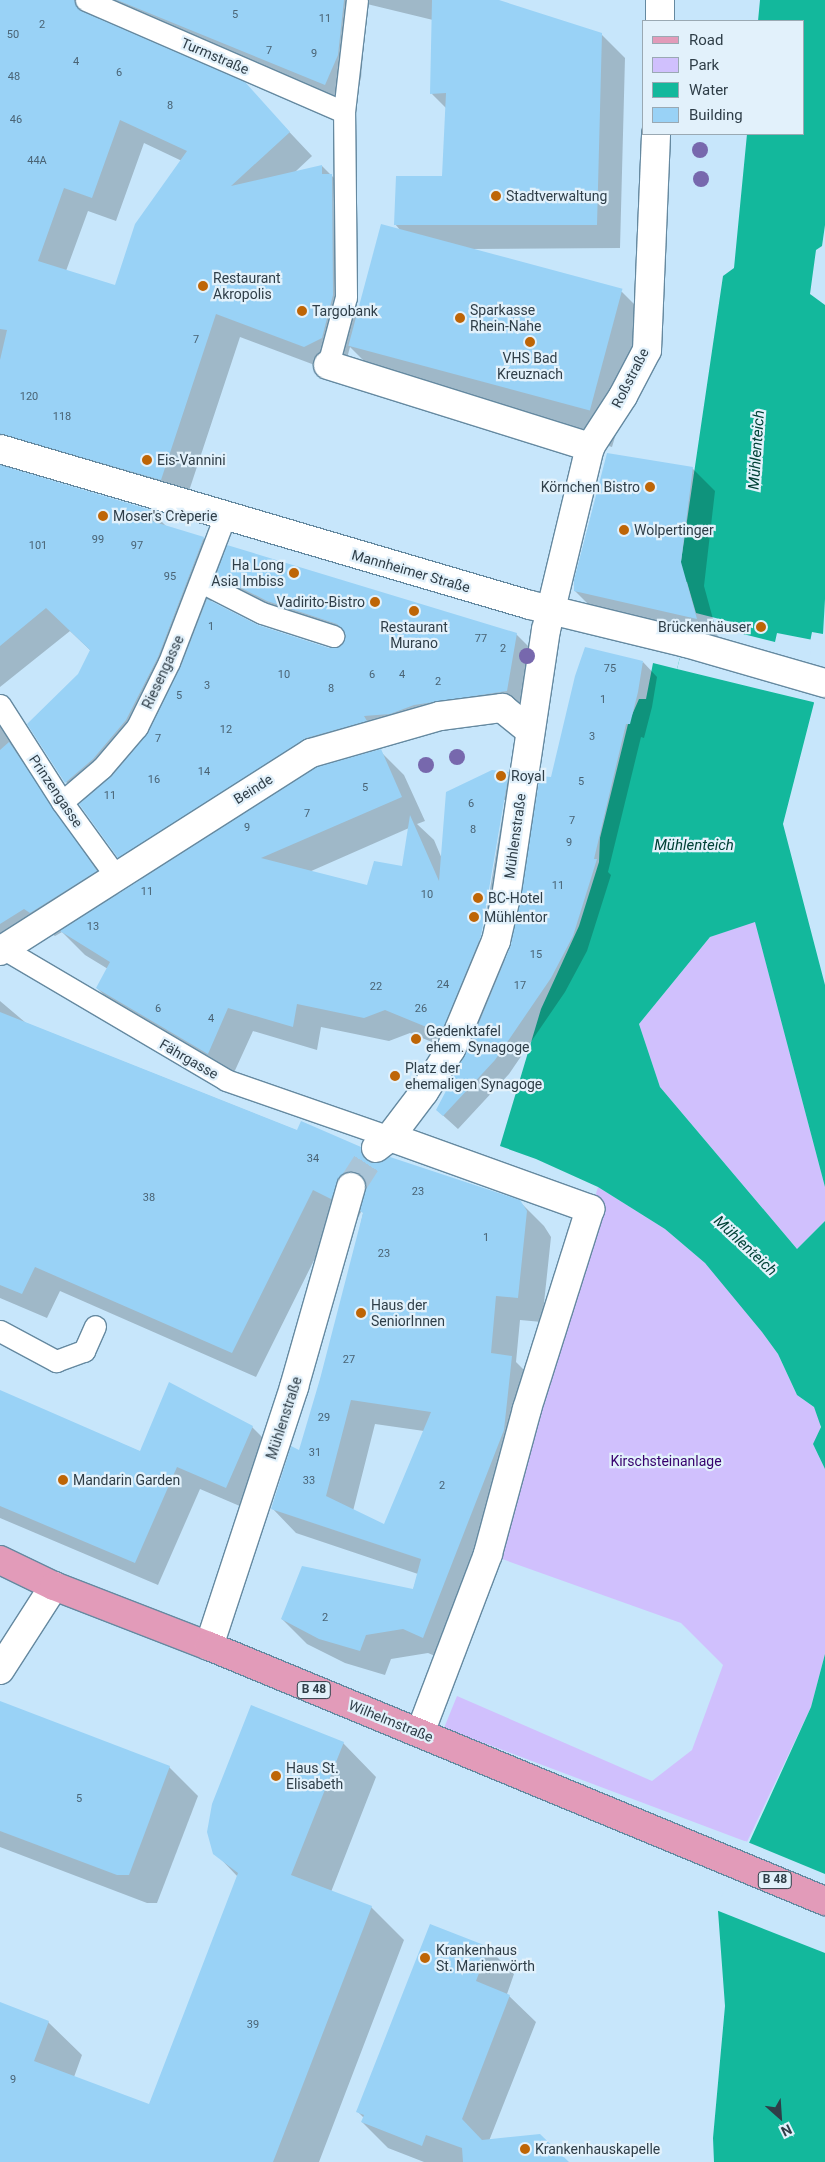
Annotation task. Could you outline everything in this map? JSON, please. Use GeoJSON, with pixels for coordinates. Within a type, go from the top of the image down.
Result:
{"type":"FeatureCollection","features":[{"type":"Feature","properties":{"kind":"main road","name":"Wilhelmstraße"},"geometry":{"type":"LineString","coordinates":[[0,1560],[54,1586],[209,1646],[825,1901]]}},
{"type":"Feature","properties":{"kind":"street"},"geometry":{"type":"LineString","coordinates":[[660,0],[660,20]]}},
{"type":"Feature","properties":{"kind":"street","name":"Roßstraße"},"geometry":{"type":"LineString","coordinates":[[552,611],[590,447],[623,396],[647,350],[656,135]]}},
{"type":"Feature","properties":{"kind":"street"},"geometry":{"type":"LineString","coordinates":[[328,365],[590,447]]}},
{"type":"Feature","properties":{"kind":"street","name":"Mannheimer Straße"},"geometry":{"type":"LineString","coordinates":[[0,449],[552,611],[686,643],[825,683]]}},
{"type":"Feature","properties":{"kind":"street","name":"Mühlenstraße"},"geometry":{"type":"LineString","coordinates":[[383,1143],[424,1092],[451,1049],[496,940],[508,888],[529,730],[552,611]]}},
{"type":"Feature","properties":{"kind":"street","name":"Beinde"},"geometry":{"type":"LineString","coordinates":[[2,950],[115,875],[311,753],[440,716],[502,708],[529,730]]}},
{"type":"Feature","properties":{"kind":"street"},"geometry":{"type":"LineString","coordinates":[[383,1143],[546,1190],[590,1209],[527,1409],[488,1554],[420,1733]]}},
{"type":"Feature","properties":{"kind":"street","name":"Mühlenstraße"},"geometry":{"type":"LineString","coordinates":[[209,1646],[294,1387],[351,1187]]}},
{"type":"Feature","properties":{"kind":"street"},"geometry":{"type":"LineString","coordinates":[[0,1670],[54,1586]]}},
{"type":"Feature","properties":{"kind":"lane","name":"Turmstraße"},"geometry":{"type":"LineString","coordinates":[[86,0],[344,112]]}},
{"type":"Feature","properties":{"kind":"lane"},"geometry":{"type":"LineString","coordinates":[[328,365],[346,297],[344,112],[357,0]]}},
{"type":"Feature","properties":{"kind":"lane","name":"Riesengasse"},"geometry":{"type":"LineString","coordinates":[[62,802],[102,768],[137,727],[169,662],[201,582],[224,516]]}},
{"type":"Feature","properties":{"kind":"lane"},"geometry":{"type":"LineString","coordinates":[[201,582],[262,613],[334,636]]}},
{"type":"Feature","properties":{"kind":"lane","name":"Prinzengasse"},"geometry":{"type":"LineString","coordinates":[[0,705],[62,802],[115,875]]}},
{"type":"Feature","properties":{"kind":"lane","name":"Fährgasse"},"geometry":{"type":"LineString","coordinates":[[2,950],[226,1080],[383,1143]]}},
{"type":"Feature","properties":{"kind":"lane"},"geometry":{"type":"LineString","coordinates":[[0,1331],[56,1360],[84,1352],[95,1326]]}},
{"type":"Feature","properties":{"kind":"green space"},"geometry":{"type":"Polygon","coordinates":[[[755,921],[825,1187],[825,1221],[797,1249],[660,1087],[639,1024],[710,937],[755,921]]]}},
{"type":"Feature","properties":{"kind":"green space","name":"Kirschsteinanlage"},"geometry":{"type":"Polygon","coordinates":[[[598,1187],[665,1229],[705,1263],[739,1300],[778,1354],[797,1395],[814,1407],[820,1419],[820,1435],[813,1444],[825,1469],[825,1654],[811,1707],[747,1842],[444,1728],[457,1696],[652,1781],[692,1750],[723,1665],[681,1623],[488,1554],[598,1187]]]}},
{"type":"Feature","properties":{"kind":"water","name":"Mühlenteich"},"geometry":{"type":"Polygon","coordinates":[[[760,0],[825,0],[825,225],[822,246],[816,250],[810,294],[825,305],[825,599],[823,634],[812,632],[806,662],[814,703],[783,824],[825,985],[825,1187],[755,922],[710,937],[639,1024],[660,1087],[797,1249],[825,1221],[825,1469],[813,1444],[821,1427],[814,1407],[797,1395],[778,1354],[705,1263],[665,1229],[598,1187],[536,1159],[500,1146],[541,1009],[579,926],[599,862],[600,838],[628,724],[639,699],[646,699],[653,663],[677,669],[691,614],[696,613],[687,582],[678,582],[723,276],[734,268],[747,135],[805,135],[805,20],[758,20],[760,0]]]}},
{"type":"Feature","properties":{"kind":"water"},"geometry":{"type":"Polygon","coordinates":[[[825,1654],[825,2162],[714,2162],[713,2138],[725,2006],[718,1911],[811,1707],[825,1654]]]}},
{"type":"Feature","properties":{"kind":"pier"},"geometry":{"type":"Polygon","coordinates":[[[696,613],[747,626],[743,634],[775,642],[777,633],[813,640],[809,661],[821,665],[817,703],[677,669],[691,614],[696,613]]]}},
{"type":"Feature","properties":{"kind":"pier"},"geometry":{"type":"Polygon","coordinates":[[[745,1841],[825,1874],[825,1953],[716,1910],[745,1841]]]}},
{"type":"Feature","properties":{"kind":"building"},"geometry":{"type":"Polygon","coordinates":[[[0,0],[74,0],[81,11],[245,82],[290,132],[231,186],[322,165],[322,174],[332,174],[333,295],[322,338],[304,347],[216,314],[161,480],[0,434],[0,360],[7,330],[0,329],[0,0]],[[120,120],[92,198],[64,188],[38,261],[115,285],[135,224],[187,151],[120,120]]]}},
{"type":"Feature","properties":{"kind":"building"},"geometry":{"type":"Polygon","coordinates":[[[117,0],[344,0],[338,55],[325,85],[117,0]]]}},
{"type":"Feature","properties":{"kind":"building"},"geometry":{"type":"Polygon","coordinates":[[[432,0],[499,0],[602,33],[597,225],[394,225],[396,176],[442,176],[446,93],[430,94],[432,0]]]}},
{"type":"Feature","properties":{"kind":"building"},"geometry":{"type":"Polygon","coordinates":[[[381,224],[622,289],[590,410],[348,346],[381,224]]]}},
{"type":"Feature","properties":{"kind":"building"},"geometry":{"type":"Polygon","coordinates":[[[607,453],[693,467],[681,562],[697,619],[574,591],[574,580],[607,453]]]}},
{"type":"Feature","properties":{"kind":"building"},"geometry":{"type":"Polygon","coordinates":[[[0,465],[151,510],[148,520],[204,537],[158,657],[126,720],[93,759],[65,783],[27,724],[78,674],[90,650],[46,608],[0,646],[0,465]]]}},
{"type":"Feature","properties":{"kind":"building"},"geometry":{"type":"Polygon","coordinates":[[[227,545],[517,633],[507,691],[414,705],[390,714],[364,716],[367,721],[306,738],[118,858],[79,804],[112,776],[148,733],[181,666],[207,599],[258,625],[329,648],[336,648],[345,640],[345,633],[337,624],[267,601],[216,575],[227,545]]]}},
{"type":"Feature","properties":{"kind":"building"},"geometry":{"type":"Polygon","coordinates":[[[585,647],[643,661],[638,692],[630,724],[626,724],[594,859],[597,859],[573,936],[551,978],[495,1060],[443,1116],[436,1110],[470,1045],[511,945],[540,776],[551,777],[575,676],[585,647]]]}},
{"type":"Feature","properties":{"kind":"building"},"geometry":{"type":"Polygon","coordinates":[[[9,742],[97,871],[30,913],[24,909],[0,924],[0,750],[9,742]]]}},
{"type":"Feature","properties":{"kind":"building"},"geometry":{"type":"Polygon","coordinates":[[[381,749],[402,797],[261,858],[367,885],[374,861],[402,866],[410,815],[439,881],[446,792],[492,770],[509,772],[481,936],[441,1033],[385,1010],[364,1018],[297,1004],[293,1027],[228,1008],[208,1054],[96,988],[110,962],[60,931],[317,767],[381,749]]]}},
{"type":"Feature","properties":{"kind":"building"},"geometry":{"type":"Polygon","coordinates":[[[0,1012],[297,1130],[301,1121],[361,1147],[363,1157],[371,1163],[379,1163],[390,1157],[520,1200],[527,1211],[518,1298],[496,1296],[491,1353],[512,1356],[504,1430],[423,1638],[403,1629],[366,1635],[360,1651],[319,1639],[281,1619],[302,1566],[413,1589],[421,1559],[271,1509],[291,1446],[299,1450],[320,1379],[363,1213],[360,1211],[366,1184],[363,1177],[355,1172],[341,1175],[331,1199],[313,1190],[232,1353],[35,1267],[22,1294],[0,1285],[0,1012]],[[351,1400],[326,1496],[384,1524],[431,1412],[351,1400]]]}},
{"type":"Feature","properties":{"kind":"building"},"geometry":{"type":"Polygon","coordinates":[[[169,1382],[253,1426],[226,1488],[177,1467],[135,1563],[0,1506],[0,1390],[140,1451],[169,1382]]]}},
{"type":"Feature","properties":{"kind":"building"},"geometry":{"type":"Polygon","coordinates":[[[0,1701],[170,1766],[129,1875],[117,1875],[0,1831],[0,1701]]]}},
{"type":"Feature","properties":{"kind":"building"},"geometry":{"type":"Polygon","coordinates":[[[251,1705],[344,1742],[291,1875],[372,1906],[273,2162],[0,2162],[0,2002],[49,2021],[34,2061],[149,2104],[238,1873],[213,1854],[207,1832],[212,1804],[251,1705]]]}},
{"type":"Feature","properties":{"kind":"building"},"geometry":{"type":"Polygon","coordinates":[[[430,1924],[489,1947],[476,1981],[510,1995],[462,2119],[482,2140],[540,2134],[569,2162],[463,2162],[462,2148],[426,2135],[422,2146],[361,2122],[364,2115],[356,2112],[430,1924]]]}},
{"type":"Feature","properties":{"kind":"tunnel"},"geometry":{"type":"LineString","coordinates":[[351,1187],[376,1148]]}},
{"type":"Feature","properties":{"kind":"place","name":"Stadtverwaltung"},"geometry":{"type":"Point","coordinates":[496,196]}},
{"type":"Feature","properties":{"kind":"place","name":"Restaurant Akropolis"},"geometry":{"type":"Point","coordinates":[203,286]}},
{"type":"Feature","properties":{"kind":"place","name":"Targobank"},"geometry":{"type":"Point","coordinates":[302,311]}},
{"type":"Feature","properties":{"kind":"place","name":"Sparkasse Rhein-Nahe"},"geometry":{"type":"Point","coordinates":[460,318]}},
{"type":"Feature","properties":{"kind":"place","name":"VHS Bad Kreuznach"},"geometry":{"type":"Point","coordinates":[530,342]}},
{"type":"Feature","properties":{"kind":"place","name":"Eis-Vannini"},"geometry":{"type":"Point","coordinates":[147,460]}},
{"type":"Feature","properties":{"kind":"place","name":"Körnchen Bistro"},"geometry":{"type":"Point","coordinates":[650,487]}},
{"type":"Feature","properties":{"kind":"place","name":"Moser's Crèperie"},"geometry":{"type":"Point","coordinates":[103,516]}},
{"type":"Feature","properties":{"kind":"place","name":"Wolpertinger"},"geometry":{"type":"Point","coordinates":[624,530]}},
{"type":"Feature","properties":{"kind":"place","name":"Ha Long Asia Imbiss"},"geometry":{"type":"Point","coordinates":[294,573]}},
{"type":"Feature","properties":{"kind":"place","name":"Vadirito-Bistro"},"geometry":{"type":"Point","coordinates":[375,602]}},
{"type":"Feature","properties":{"kind":"place","name":"Restaurant Murano"},"geometry":{"type":"Point","coordinates":[414,611]}},
{"type":"Feature","properties":{"kind":"place","name":"Brückenhäuser"},"geometry":{"type":"Point","coordinates":[761,627]}},
{"type":"Feature","properties":{"kind":"place","name":"Royal"},"geometry":{"type":"Point","coordinates":[501,776]}},
{"type":"Feature","properties":{"kind":"place","name":"BC-Hotel"},"geometry":{"type":"Point","coordinates":[478,898]}},
{"type":"Feature","properties":{"kind":"place","name":"Mühlentor"},"geometry":{"type":"Point","coordinates":[474,917]}},
{"type":"Feature","properties":{"kind":"place","name":"Gedenktafel ehem. Synagoge"},"geometry":{"type":"Point","coordinates":[416,1039]}},
{"type":"Feature","properties":{"kind":"place","name":"Platz der ehemaligen Synagoge"},"geometry":{"type":"Point","coordinates":[395,1076]}},
{"type":"Feature","properties":{"kind":"place","name":"Haus der SeniorInnen"},"geometry":{"type":"Point","coordinates":[361,1313]}},
{"type":"Feature","properties":{"kind":"place","name":"Mandarin Garden"},"geometry":{"type":"Point","coordinates":[63,1480]}},
{"type":"Feature","properties":{"kind":"place","name":"Haus St. Elisabeth"},"geometry":{"type":"Point","coordinates":[276,1776]}},
{"type":"Feature","properties":{"kind":"place","name":"Krankenhaus St. Marienwörth"},"geometry":{"type":"Point","coordinates":[425,1958]}},
{"type":"Feature","properties":{"kind":"place","name":"Krankenhauskapelle"},"geometry":{"type":"Point","coordinates":[525,2149]}}]}
